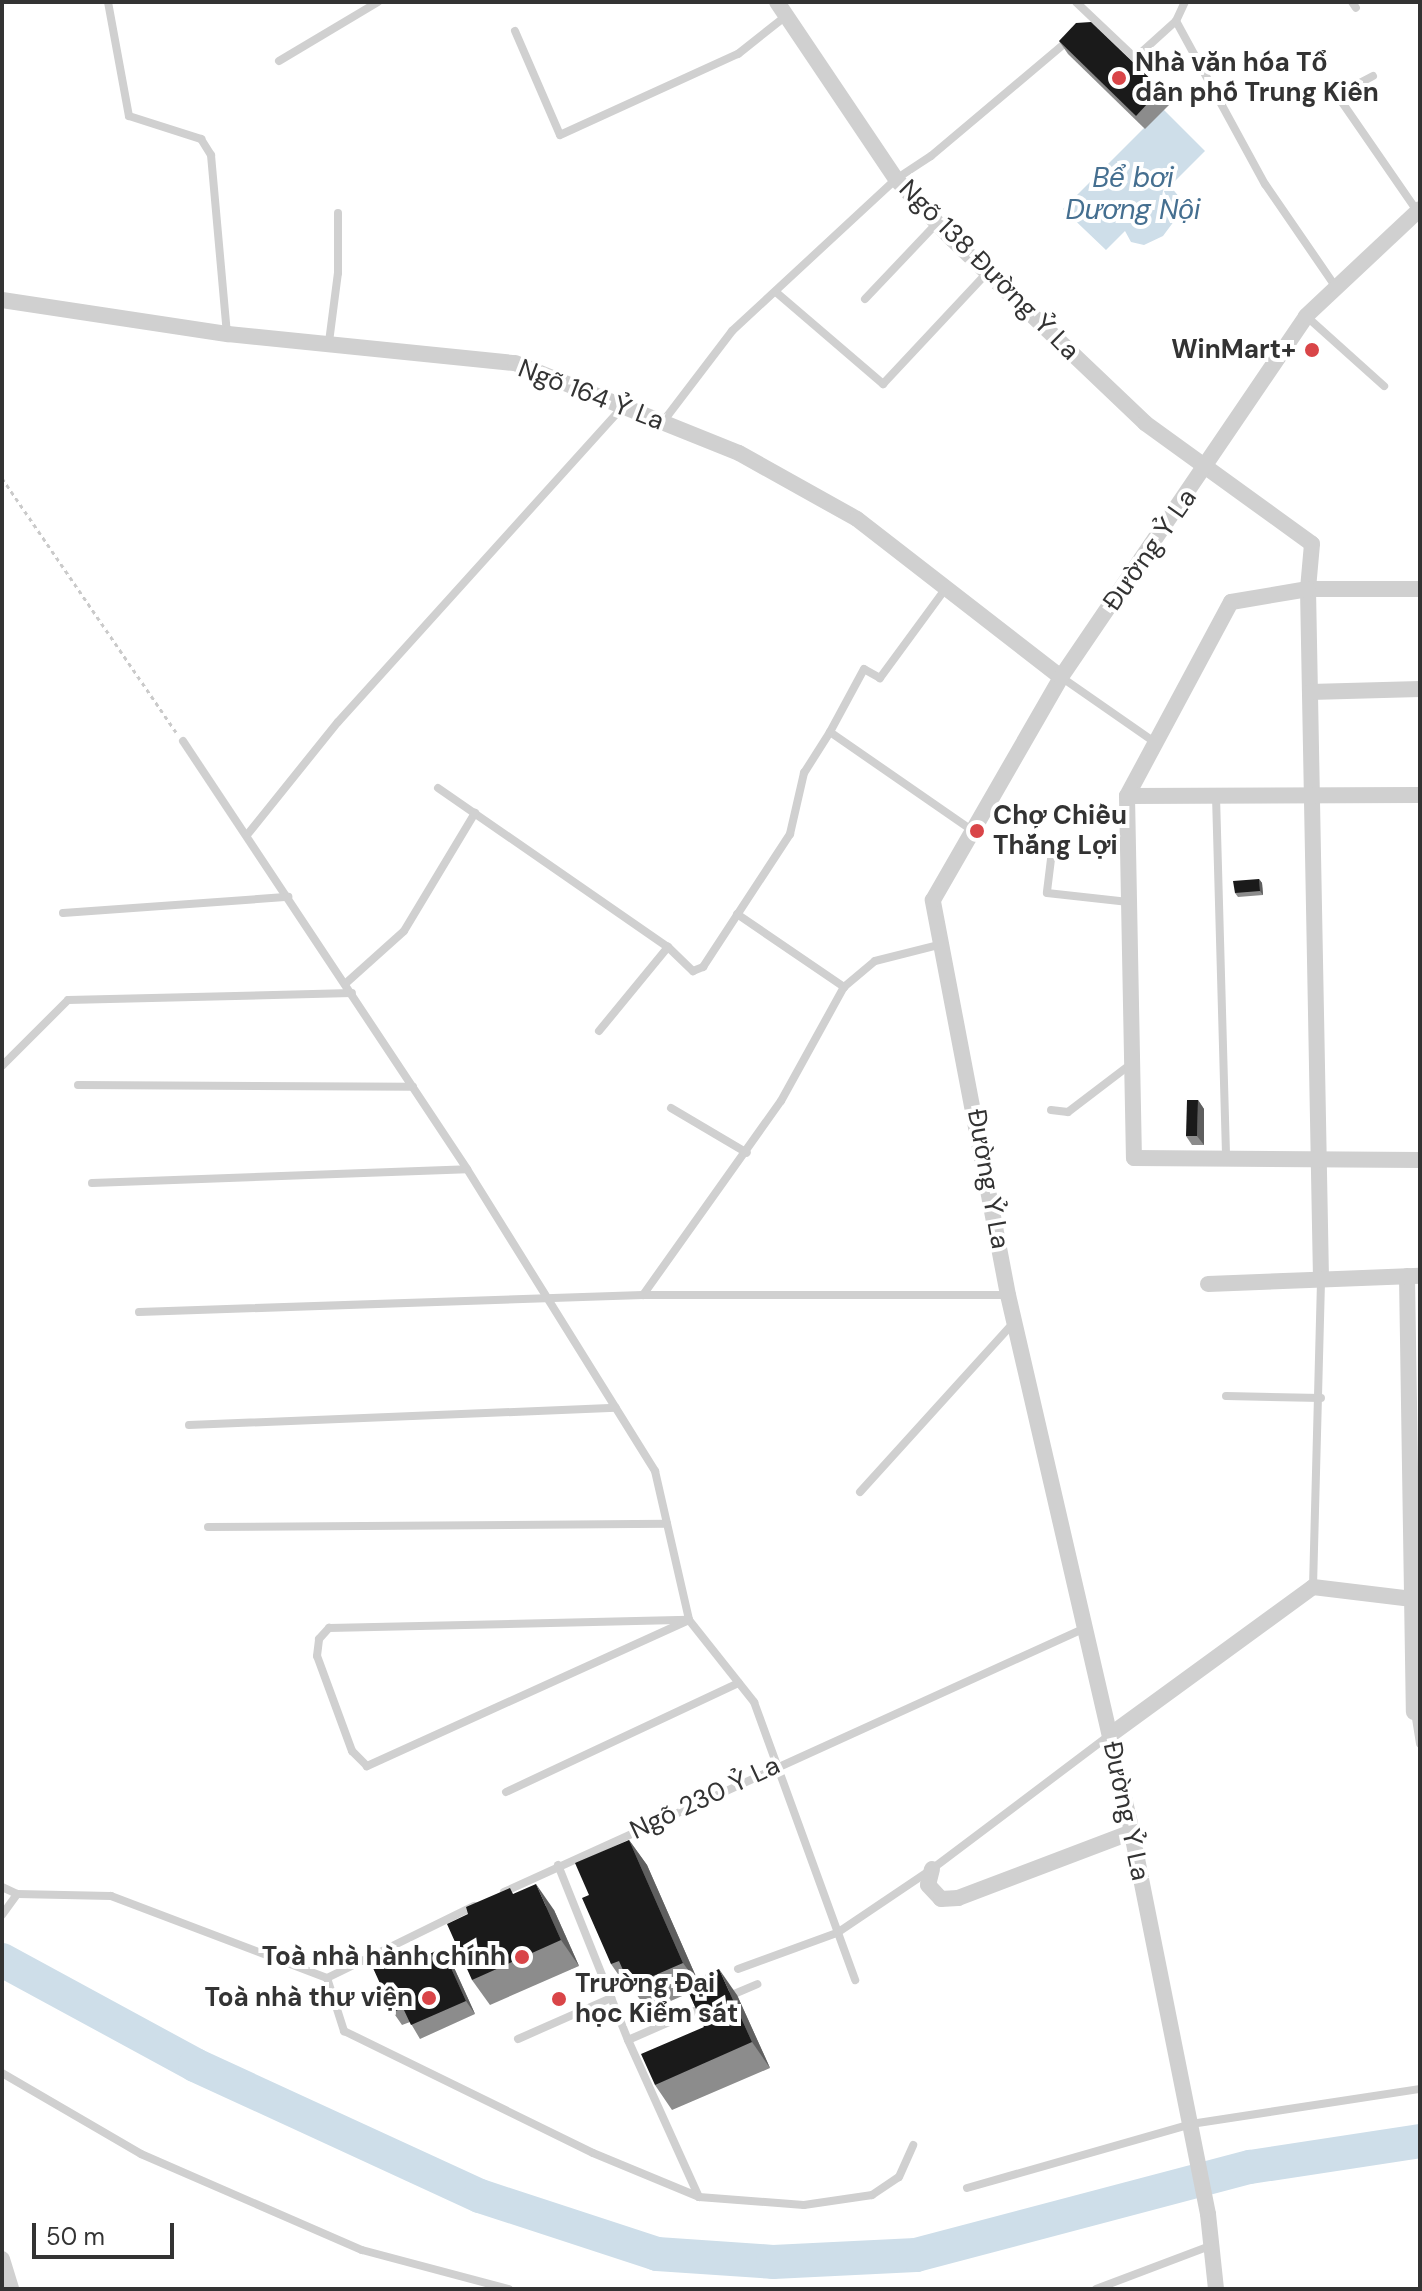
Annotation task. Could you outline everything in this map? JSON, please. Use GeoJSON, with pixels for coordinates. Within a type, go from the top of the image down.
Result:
{"type":"FeatureCollection","features":[{"type":"Feature","properties":{"kind":"street","name":"Ngõ 138 Đường Ỷ La"},"geometry":{"type":"LineString","coordinates":[[782,9],[896,179],[937,223],[1145,423],[1312,544],[1308,589]]}},
{"type":"Feature","properties":{"kind":"street","name":"Đường Ỷ La"},"geometry":{"type":"LineString","coordinates":[[1216,2289],[1208,2214],[1132,1832],[1008,1295],[933,900],[970,829],[1061,677],[1206,470],[1306,316],[1419,210]]}},
{"type":"Feature","properties":{"kind":"street","name":"Ngõ 164 Ỷ La"},"geometry":{"type":"LineString","coordinates":[[2,300],[228,334],[515,363],[626,404],[662,423],[739,453],[857,519],[1061,677]]}},
{"type":"Feature","properties":{"kind":"street"},"geometry":{"type":"LineString","coordinates":[[1420,589],[1308,589],[1231,602],[1127,796],[1134,1158],[1420,1160]]}},
{"type":"Feature","properties":{"kind":"street"},"geometry":{"type":"LineString","coordinates":[[1308,589],[1321,1277]]}},
{"type":"Feature","properties":{"kind":"street"},"geometry":{"type":"LineString","coordinates":[[1310,692],[1420,689]]}},
{"type":"Feature","properties":{"kind":"street"},"geometry":{"type":"LineString","coordinates":[[1127,796],[1420,795]]}},
{"type":"Feature","properties":{"kind":"street"},"geometry":{"type":"LineString","coordinates":[[1208,1284],[1321,1277],[1413,1276],[1412,1599],[1417,1712]]}},
{"type":"Feature","properties":{"kind":"street"},"geometry":{"type":"LineString","coordinates":[[1110,1735],[1313,1587],[1412,1599]]}},
{"type":"Feature","properties":{"kind":"street"},"geometry":{"type":"LineString","coordinates":[[932,1869],[928,1885],[941,1899],[958,1898],[1132,1832]]}},
{"type":"Feature","properties":{"kind":"street"},"geometry":{"type":"LineString","coordinates":[[2,2259],[11,2289]]}},
{"type":"Feature","properties":{"kind":"lane"},"geometry":{"type":"LineString","coordinates":[[108,2],[129,116],[201,139],[211,155],[228,334]]}},
{"type":"Feature","properties":{"kind":"lane"},"geometry":{"type":"LineString","coordinates":[[279,61],[378,2]]}},
{"type":"Feature","properties":{"kind":"lane"},"geometry":{"type":"LineString","coordinates":[[1076,2],[1092,21],[1135,58],[1176,21],[1185,2]]}},
{"type":"Feature","properties":{"kind":"lane"},"geometry":{"type":"LineString","coordinates":[[515,31],[560,135],[738,54],[782,9]]}},
{"type":"Feature","properties":{"kind":"lane"},"geometry":{"type":"LineString","coordinates":[[662,423],[732,331],[777,293],[896,179],[931,156],[1092,21]]}},
{"type":"Feature","properties":{"kind":"lane"},"geometry":{"type":"LineString","coordinates":[[1176,21],[1265,184],[1335,286]]}},
{"type":"Feature","properties":{"kind":"lane"},"geometry":{"type":"LineString","coordinates":[[1373,76],[1337,95],[1419,210]]}},
{"type":"Feature","properties":{"kind":"lane"},"geometry":{"type":"LineString","coordinates":[[329,342],[338,273],[338,213]]}},
{"type":"Feature","properties":{"kind":"lane"},"geometry":{"type":"LineString","coordinates":[[865,299],[937,223]]}},
{"type":"Feature","properties":{"kind":"lane"},"geometry":{"type":"LineString","coordinates":[[777,293],[883,384],[987,273]]}},
{"type":"Feature","properties":{"kind":"lane"},"geometry":{"type":"LineString","coordinates":[[1306,316],[1384,386]]}},
{"type":"Feature","properties":{"kind":"lane"},"geometry":{"type":"LineString","coordinates":[[247,835],[338,722],[626,404]]}},
{"type":"Feature","properties":{"kind":"lane"},"geometry":{"type":"LineString","coordinates":[[438,788],[668,947],[693,971],[698,970],[790,834],[804,773],[864,669],[880,678],[946,588]]}},
{"type":"Feature","properties":{"kind":"lane"},"geometry":{"type":"LineString","coordinates":[[1061,677],[1156,743]]}},
{"type":"Feature","properties":{"kind":"lane"},"geometry":{"type":"LineString","coordinates":[[830,732],[970,829]]}},
{"type":"Feature","properties":{"kind":"lane"},"geometry":{"type":"LineString","coordinates":[[183,741],[467,1169],[655,1471],[689,1620],[754,1702],[855,1980]]}},
{"type":"Feature","properties":{"kind":"lane"},"geometry":{"type":"LineString","coordinates":[[1216,796],[1226,1159]]}},
{"type":"Feature","properties":{"kind":"lane"},"geometry":{"type":"LineString","coordinates":[[345,984],[404,931],[475,813]]}},
{"type":"Feature","properties":{"kind":"lane"},"geometry":{"type":"LineString","coordinates":[[1051,859],[1047,893],[1129,902]]}},
{"type":"Feature","properties":{"kind":"lane"},"geometry":{"type":"LineString","coordinates":[[63,913],[288,897]]}},
{"type":"Feature","properties":{"kind":"lane"},"geometry":{"type":"LineString","coordinates":[[737,914],[844,987]]}},
{"type":"Feature","properties":{"kind":"lane"},"geometry":{"type":"LineString","coordinates":[[643,1295],[747,1153],[844,987],[875,961],[942,944]]}},
{"type":"Feature","properties":{"kind":"lane"},"geometry":{"type":"LineString","coordinates":[[599,1031],[668,947]]}},
{"type":"Feature","properties":{"kind":"lane"},"geometry":{"type":"LineString","coordinates":[[2,1066],[68,1000],[352,993]]}},
{"type":"Feature","properties":{"kind":"lane"},"geometry":{"type":"LineString","coordinates":[[1051,1110],[1068,1112],[1132,1063]]}},
{"type":"Feature","properties":{"kind":"lane"},"geometry":{"type":"LineString","coordinates":[[78,1085],[413,1087]]}},
{"type":"Feature","properties":{"kind":"lane"},"geometry":{"type":"LineString","coordinates":[[671,1108],[747,1153]]}},
{"type":"Feature","properties":{"kind":"lane"},"geometry":{"type":"LineString","coordinates":[[92,1183],[467,1169]]}},
{"type":"Feature","properties":{"kind":"lane"},"geometry":{"type":"LineString","coordinates":[[1313,1587],[1321,1398],[1321,1277]]}},
{"type":"Feature","properties":{"kind":"lane"},"geometry":{"type":"LineString","coordinates":[[139,1312],[643,1295],[1008,1295]]}},
{"type":"Feature","properties":{"kind":"lane"},"geometry":{"type":"LineString","coordinates":[[860,1492],[1015,1322]]}},
{"type":"Feature","properties":{"kind":"lane"},"geometry":{"type":"LineString","coordinates":[[1226,1396],[1321,1398]]}},
{"type":"Feature","properties":{"kind":"lane"},"geometry":{"type":"LineString","coordinates":[[189,1425],[616,1408]]}},
{"type":"Feature","properties":{"kind":"lane"},"geometry":{"type":"LineString","coordinates":[[208,1527],[667,1524]]}},
{"type":"Feature","properties":{"kind":"lane"},"geometry":{"type":"LineString","coordinates":[[689,1620],[367,1766],[352,1751],[317,1656],[319,1639],[329,1628],[689,1620]]}},
{"type":"Feature","properties":{"kind":"lane","name":"Ngõ 230 Ỷ La"},"geometry":{"type":"LineString","coordinates":[[327,1978],[558,1865],[776,1764],[1087,1627]]}},
{"type":"Feature","properties":{"kind":"lane"},"geometry":{"type":"LineString","coordinates":[[506,1792],[739,1683]]}},
{"type":"Feature","properties":{"kind":"lane"},"geometry":{"type":"LineString","coordinates":[[1417,1712],[1420,1744]]}},
{"type":"Feature","properties":{"kind":"lane"},"geometry":{"type":"LineString","coordinates":[[738,1969],[837,1933],[932,1869],[1110,1735]]}},
{"type":"Feature","properties":{"kind":"lane"},"geometry":{"type":"LineString","coordinates":[[558,1865],[628,2040],[699,2197]]}},
{"type":"Feature","properties":{"kind":"lane"},"geometry":{"type":"LineString","coordinates":[[2,1887],[17,1894],[111,1896],[327,1978],[344,2031],[593,2153],[699,2197],[804,2205],[872,2195],[899,2177],[913,2145]]}},
{"type":"Feature","properties":{"kind":"lane"},"geometry":{"type":"LineString","coordinates":[[2,1915],[17,1894]]}},
{"type":"Feature","properties":{"kind":"lane"},"geometry":{"type":"LineString","coordinates":[[628,2040],[757,1984]]}},
{"type":"Feature","properties":{"kind":"lane"},"geometry":{"type":"LineString","coordinates":[[518,2039],[611,1998]]}},
{"type":"Feature","properties":{"kind":"lane"},"geometry":{"type":"LineString","coordinates":[[2,2073],[141,2154],[362,2250],[509,2289]]}},
{"type":"Feature","properties":{"kind":"lane"},"geometry":{"type":"LineString","coordinates":[[967,2188],[1191,2124],[1420,2089]]}},
{"type":"Feature","properties":{"kind":"lane"},"geometry":{"type":"LineString","coordinates":[[1096,2289],[1210,2246]]}},
{"type":"Feature","properties":{"kind":"path"},"geometry":{"type":"LineString","coordinates":[[2,478],[183,741]]}},
{"type":"Feature","properties":{"kind":"water","name":"Bể bơi Dương Nội"},"geometry":{"type":"Polygon","coordinates":[[[1163,109],[1205,151],[1170,186],[1186,205],[1163,236],[1144,245],[1131,242],[1125,231],[1106,250],[1063,209],[1163,109]]]}},
{"type":"Feature","properties":{"kind":"building","name":"Nhà văn hóa Tổ dân phố Trung Kiên"},"geometry":{"type":"Polygon","coordinates":[[[1091,22],[1161,89],[1136,116],[1059,41],[1076,23],[1091,22]]]}},
{"type":"Feature","properties":{"kind":"building"},"geometry":{"type":"Polygon","coordinates":[[[1259,879],[1260,891],[1235,893],[1233,881],[1259,879]]]}},
{"type":"Feature","properties":{"kind":"building"},"geometry":{"type":"Polygon","coordinates":[[[1187,1100],[1198,1100],[1197,1136],[1186,1136],[1187,1100]]]}},
{"type":"Feature","properties":{"kind":"building"},"geometry":{"type":"Polygon","coordinates":[[[629,1840],[683,1963],[630,1986],[619,1961],[611,1964],[582,1898],[589,1895],[575,1863],[629,1840]]]}},
{"type":"Feature","properties":{"kind":"building"},"geometry":{"type":"Polygon","coordinates":[[[536,1884],[561,1940],[472,1980],[447,1924],[468,1914],[466,1907],[510,1888],[513,1894],[536,1884]]]}},
{"type":"Feature","properties":{"kind":"building","name":"Toà nhà thư viện"},"geometry":{"type":"Polygon","coordinates":[[[442,1948],[466,2001],[411,2025],[403,2008],[393,2012],[373,1968],[417,1949],[421,1958],[442,1948]]]}},
{"type":"Feature","properties":{"kind":"building"},"geometry":{"type":"Polygon","coordinates":[[[719,1969],[752,2042],[655,2085],[641,2054],[704,2027],[685,1984],[719,1969]]]}},
{"type":"Feature","properties":{"kind":"waterway"},"geometry":{"type":"LineString","coordinates":[[2,1960],[195,2065],[480,2196],[657,2254],[773,2262],[916,2255],[1250,2167],[1420,2141]]}},
{"type":"Feature","properties":{"kind":"place","name":"Nhà văn hóa Tổ dân phố Trung Kiên"},"geometry":{"type":"Point","coordinates":[1119,78]}},
{"type":"Feature","properties":{"kind":"place","name":"WinMart+"},"geometry":{"type":"Point","coordinates":[1312,350]}},
{"type":"Feature","properties":{"kind":"place","name":"Chợ Chiều Thắng Lợi"},"geometry":{"type":"Point","coordinates":[977,831]}},
{"type":"Feature","properties":{"kind":"place","name":"Toà nhà hành chính"},"geometry":{"type":"Point","coordinates":[522,1957]}},
{"type":"Feature","properties":{"kind":"place","name":"Toà nhà thư viện"},"geometry":{"type":"Point","coordinates":[429,1998]}},
{"type":"Feature","properties":{"kind":"place","name":"Trường Đại học Kiểm sát"},"geometry":{"type":"Point","coordinates":[559,1999]}}]}
